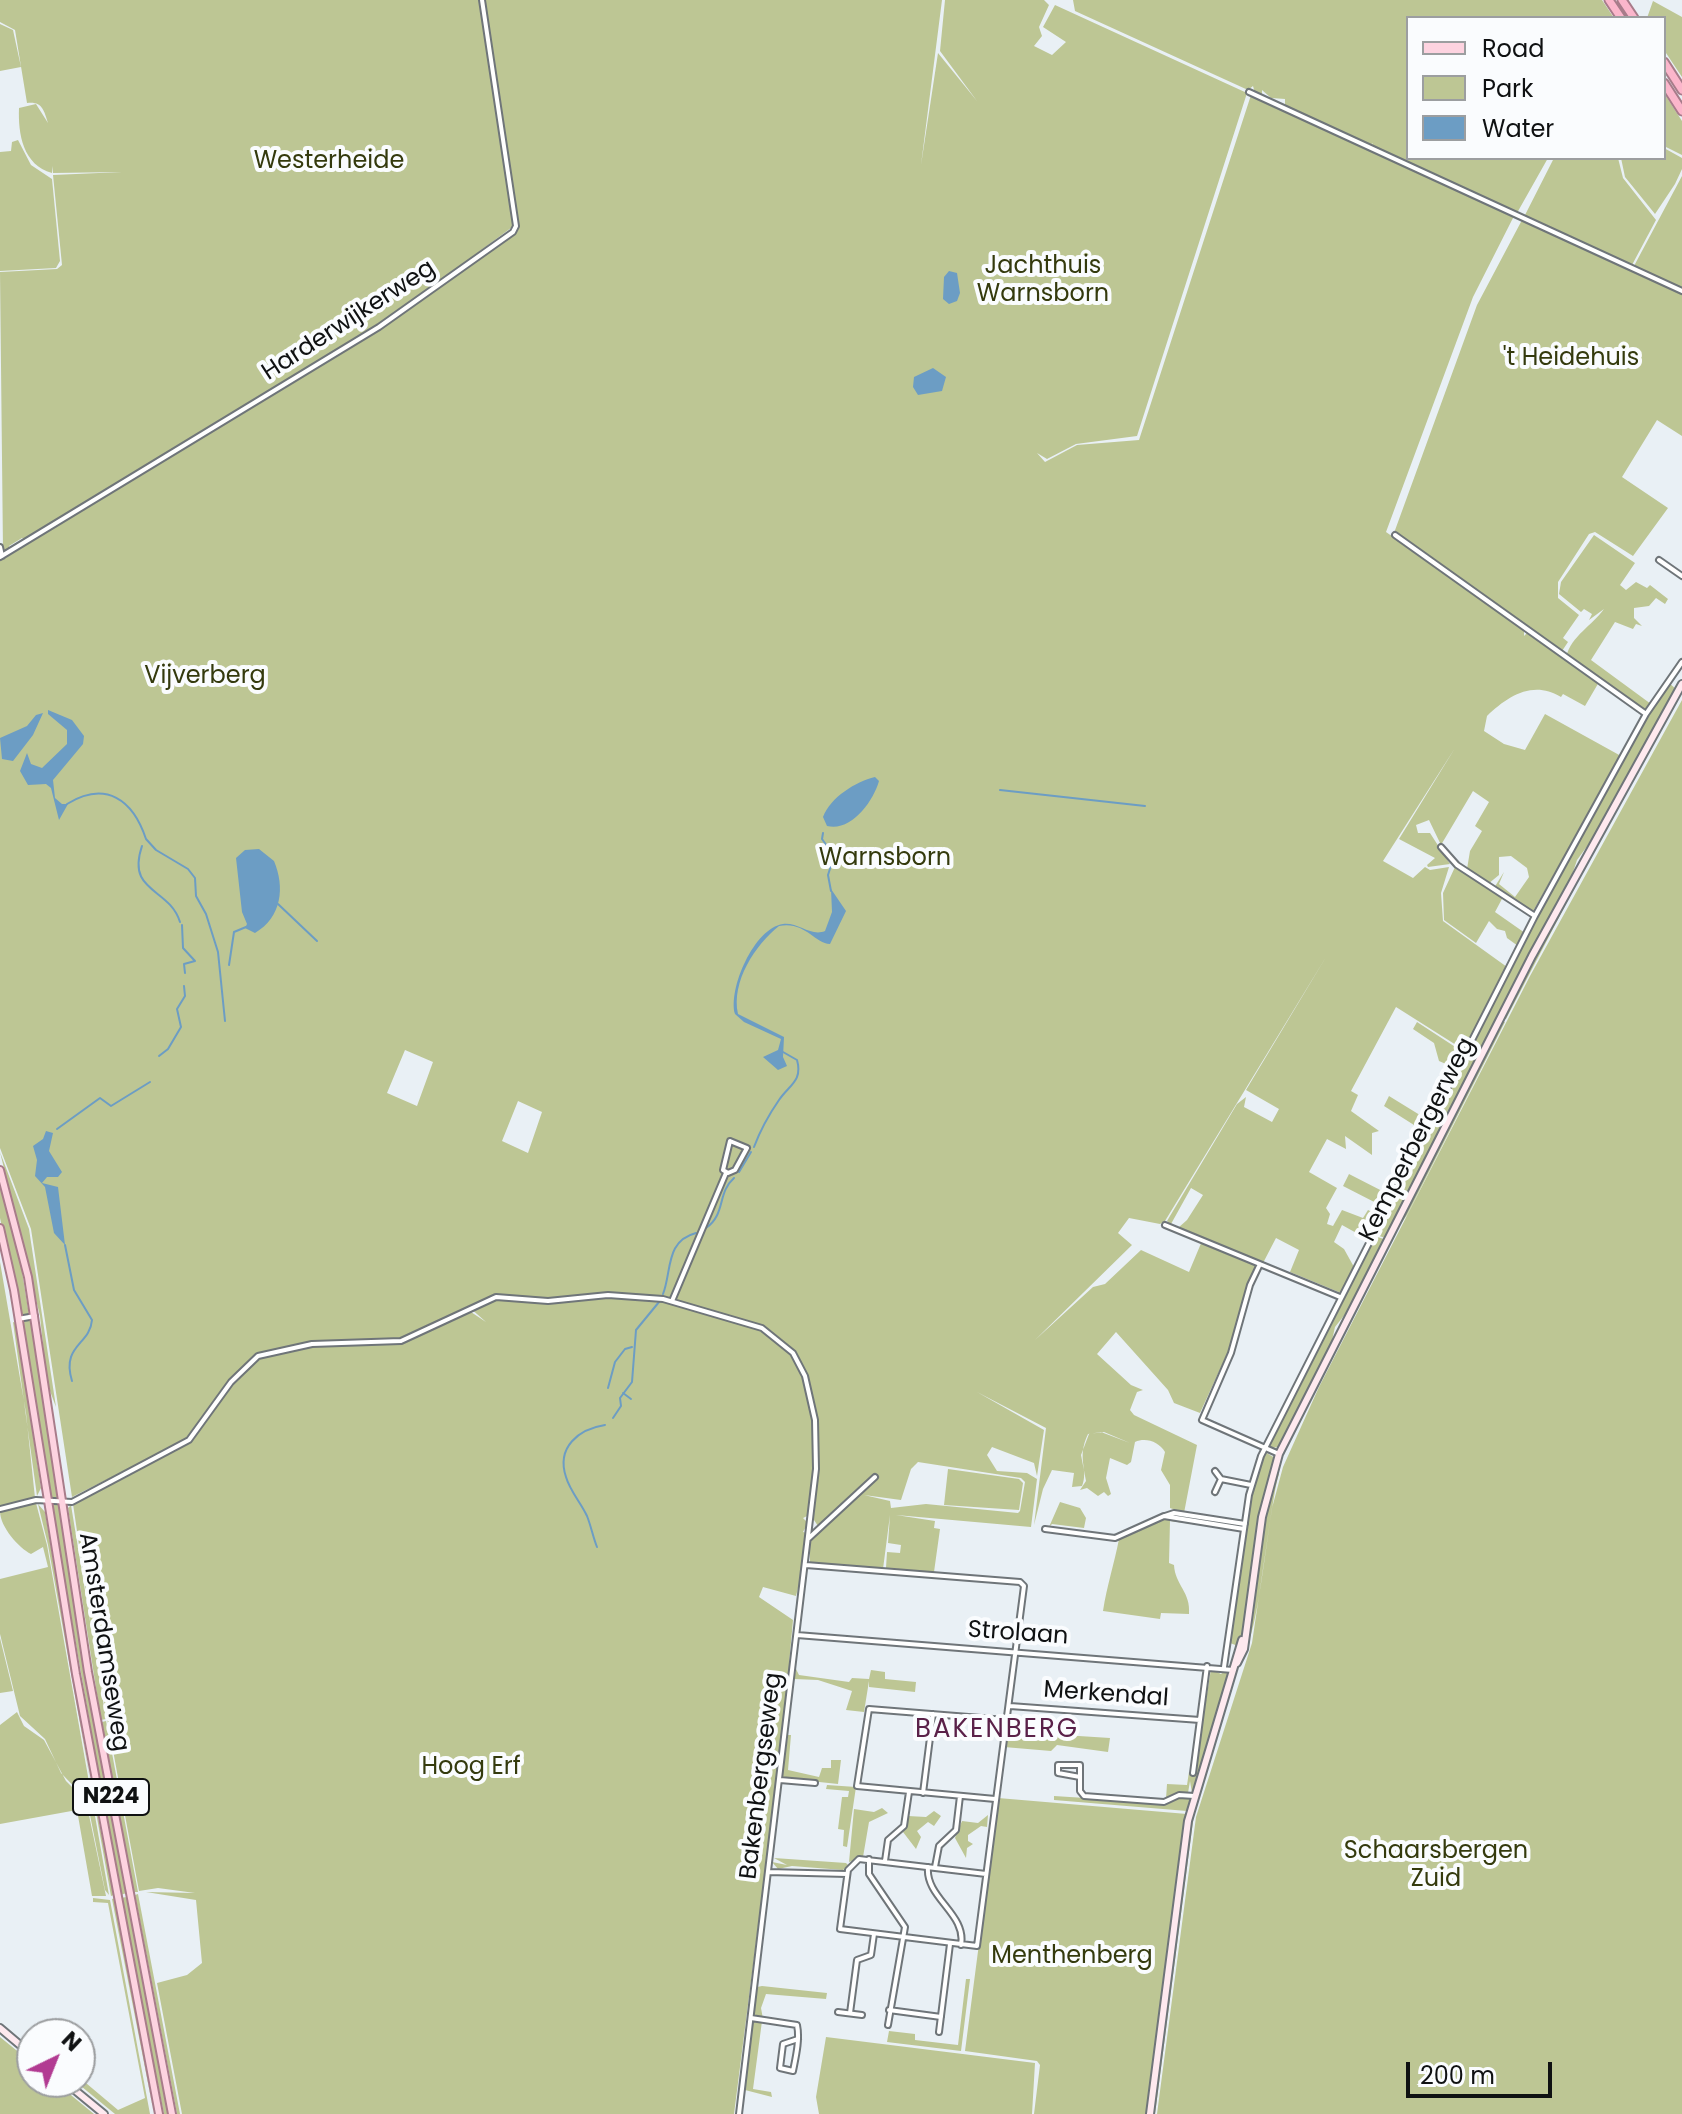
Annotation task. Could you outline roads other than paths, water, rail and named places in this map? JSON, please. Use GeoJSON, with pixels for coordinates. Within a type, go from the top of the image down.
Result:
{"type":"FeatureCollection","features":[{"type":"Feature","properties":{"kind":"highway"},"geometry":{"type":"LineString","coordinates":[[1666,65],[1682,90]]}},
{"type":"Feature","properties":{"kind":"highway"},"geometry":{"type":"LineString","coordinates":[[1666,86],[1682,111]]}},
{"type":"Feature","properties":{"kind":"main road","name":"Kemperbergerweg"},"geometry":{"type":"LineString","coordinates":[[1150,2114],[1183,1857],[1194,1796],[1246,1633],[1264,1506],[1279,1454],[1532,956],[1681,685]]}},
{"type":"Feature","properties":{"kind":"main road","name":"Amsterdamseweg"},"geometry":{"type":"LineString","coordinates":[[0,1170],[20,1239],[35,1316],[88,1672],[172,2114]]}},
{"type":"Feature","properties":{"kind":"main road","name":"Amsterdamseweg"},"geometry":{"type":"LineString","coordinates":[[0,1228],[159,2114]]}},
{"type":"Feature","properties":{"kind":"main road"},"geometry":{"type":"LineString","coordinates":[[0,2028],[16,2042]]}},
{"type":"Feature","properties":{"kind":"main road"},"geometry":{"type":"LineString","coordinates":[[84,2098],[104,2114]]}},
{"type":"Feature","properties":{"kind":"street","name":"Harderwijkerweg"},"geometry":{"type":"LineString","coordinates":[[1,556],[379,327],[513,232],[516,226],[482,0]]}},
{"type":"Feature","properties":{"kind":"street"},"geometry":{"type":"LineString","coordinates":[[1249,92],[1682,291]]}},
{"type":"Feature","properties":{"kind":"street"},"geometry":{"type":"LineString","coordinates":[[1395,535],[1646,714]]}},
{"type":"Feature","properties":{"kind":"street"},"geometry":{"type":"LineString","coordinates":[[0,547],[1,556]]}},
{"type":"Feature","properties":{"kind":"street"},"geometry":{"type":"LineString","coordinates":[[1659,560],[1682,576]]}},
{"type":"Feature","properties":{"kind":"street","name":"Kemperbergerweg"},"geometry":{"type":"LineString","coordinates":[[1224,1667],[1251,1485],[1265,1448],[1535,916],[1646,714],[1682,662]]}},
{"type":"Feature","properties":{"kind":"street","name":"Kemperbergerweg"},"geometry":{"type":"LineString","coordinates":[[1670,679],[1681,685]]}},
{"type":"Feature","properties":{"kind":"street"},"geometry":{"type":"LineString","coordinates":[[1441,847],[1456,864],[1535,916]]}},
{"type":"Feature","properties":{"kind":"street"},"geometry":{"type":"LineString","coordinates":[[672,1301],[726,1173],[723,1164],[730,1141],[747,1148],[733,1172],[726,1173]]}},
{"type":"Feature","properties":{"kind":"street"},"geometry":{"type":"LineString","coordinates":[[1165,1225],[1340,1297]]}},
{"type":"Feature","properties":{"kind":"street"},"geometry":{"type":"LineString","coordinates":[[1260,1264],[1250,1285],[1231,1353],[1202,1418],[1205,1424],[1279,1454]]}},
{"type":"Feature","properties":{"kind":"street","name":"Bakenbergseweg"},"geometry":{"type":"LineString","coordinates":[[0,1509],[47,1501],[72,1502],[193,1438],[231,1382],[251,1360],[265,1353],[312,1344],[401,1341],[496,1297],[548,1301],[608,1295],[672,1301],[752,1324],[774,1336],[793,1353],[805,1376],[815,1420],[809,1539],[739,2114]]}},
{"type":"Feature","properties":{"kind":"street"},"geometry":{"type":"LineString","coordinates":[[18,1319],[35,1316]]}},
{"type":"Feature","properties":{"kind":"street"},"geometry":{"type":"LineString","coordinates":[[1215,1471],[1221,1479],[1251,1485]]}},
{"type":"Feature","properties":{"kind":"street"},"geometry":{"type":"LineString","coordinates":[[809,1539],[875,1477]]}},
{"type":"Feature","properties":{"kind":"street"},"geometry":{"type":"LineString","coordinates":[[1215,1492],[1221,1479]]}},
{"type":"Feature","properties":{"kind":"street"},"geometry":{"type":"LineString","coordinates":[[1045,1529],[1115,1538],[1167,1515],[1244,1527]]}},
{"type":"Feature","properties":{"kind":"street"},"geometry":{"type":"LineString","coordinates":[[810,1520],[820,1528]]}},
{"type":"Feature","properties":{"kind":"street"},"geometry":{"type":"LineString","coordinates":[[805,1565],[1020,1582],[1024,1586],[977,1946],[840,1929],[847,1874],[854,1863],[869,1859],[986,1874]]}},
{"type":"Feature","properties":{"kind":"street","name":"Strolaan"},"geometry":{"type":"LineString","coordinates":[[797,1635],[1236,1666]]}},
{"type":"Feature","properties":{"kind":"street"},"geometry":{"type":"LineString","coordinates":[[1193,1773],[1207,1666]]}},
{"type":"Feature","properties":{"kind":"street","name":"Merkendal"},"geometry":{"type":"LineString","coordinates":[[1010,1706],[1200,1720]]}},
{"type":"Feature","properties":{"kind":"street"},"geometry":{"type":"LineString","coordinates":[[995,1799],[857,1786],[868,1710],[1006,1720]]}},
{"type":"Feature","properties":{"kind":"street"},"geometry":{"type":"LineString","coordinates":[[923,1793],[933,1714]]}},
{"type":"Feature","properties":{"kind":"street"},"geometry":{"type":"LineString","coordinates":[[1080,1777],[1058,1773],[1058,1765],[1080,1765],[1084,1796],[1164,1802],[1179,1795],[1194,1796]]}},
{"type":"Feature","properties":{"kind":"street"},"geometry":{"type":"LineString","coordinates":[[780,1780],[815,1783]]}},
{"type":"Feature","properties":{"kind":"street"},"geometry":{"type":"LineString","coordinates":[[885,1861],[888,1840],[904,1826],[909,1792]]}},
{"type":"Feature","properties":{"kind":"street"},"geometry":{"type":"LineString","coordinates":[[935,1867],[939,1846],[956,1830],[960,1796]]}},
{"type":"Feature","properties":{"kind":"street"},"geometry":{"type":"LineString","coordinates":[[869,1859],[869,1874],[904,1924],[888,2025]]}},
{"type":"Feature","properties":{"kind":"street"},"geometry":{"type":"LineString","coordinates":[[928,1867],[927,1880],[963,1932],[961,1945]]}},
{"type":"Feature","properties":{"kind":"street"},"geometry":{"type":"LineString","coordinates":[[768,1872],[847,1874]]}},
{"type":"Feature","properties":{"kind":"street"},"geometry":{"type":"LineString","coordinates":[[850,2013],[857,1960],[869,1958],[874,1934]]}},
{"type":"Feature","properties":{"kind":"street"},"geometry":{"type":"LineString","coordinates":[[939,2032],[950,1944]]}},
{"type":"Feature","properties":{"kind":"street"},"geometry":{"type":"LineString","coordinates":[[889,2010],[941,2017]]}},
{"type":"Feature","properties":{"kind":"street"},"geometry":{"type":"LineString","coordinates":[[838,2012],[862,2015]]}},
{"type":"Feature","properties":{"kind":"street"},"geometry":{"type":"LineString","coordinates":[[751,2018],[793,2022],[799,2028],[798,2039],[793,2071],[780,2068],[783,2044],[798,2039]]}},
{"type":"Feature","properties":{"kind":"water"},"geometry":{"type":"Polygon","coordinates":[[[949,271],[957,273],[960,293],[957,301],[949,304],[943,299],[944,277],[949,271]]]}},
{"type":"Feature","properties":{"kind":"water"},"geometry":{"type":"Polygon","coordinates":[[[933,368],[946,377],[942,391],[918,395],[913,387],[914,377],[933,368]]]}},
{"type":"Feature","properties":{"kind":"water"},"geometry":{"type":"Polygon","coordinates":[[[48,710],[72,720],[84,736],[83,744],[53,780],[55,798],[62,804],[68,804],[59,820],[51,788],[46,784],[28,785],[20,771],[27,753],[31,764],[42,768],[67,744],[67,730],[48,714],[48,710]]]}},
{"type":"Feature","properties":{"kind":"water"},"geometry":{"type":"Polygon","coordinates":[[[43,713],[33,735],[13,761],[2,759],[0,738],[27,726],[36,715],[43,713]]]}},
{"type":"Feature","properties":{"kind":"water"},"geometry":{"type":"Polygon","coordinates":[[[875,777],[879,781],[876,789],[860,814],[836,827],[827,826],[823,817],[838,797],[875,777]]]}},
{"type":"Feature","properties":{"kind":"water"},"geometry":{"type":"Polygon","coordinates":[[[259,849],[274,861],[280,891],[271,919],[255,933],[245,928],[247,924],[242,912],[236,858],[245,850],[259,849]]]}},
{"type":"Feature","properties":{"kind":"water"},"geometry":{"type":"Polygon","coordinates":[[[831,889],[846,911],[830,944],[802,929],[779,926],[761,943],[747,965],[738,989],[738,1014],[784,1037],[783,1057],[787,1066],[778,1070],[763,1057],[778,1050],[781,1039],[744,1022],[735,1014],[735,990],[739,976],[753,948],[772,928],[783,924],[789,924],[815,932],[825,931],[832,912],[831,889]]]}},
{"type":"Feature","properties":{"kind":"water"},"geometry":{"type":"Polygon","coordinates":[[[46,1131],[53,1133],[49,1151],[62,1172],[58,1177],[47,1177],[42,1183],[58,1187],[65,1245],[54,1233],[45,1187],[35,1176],[37,1160],[33,1146],[43,1139],[46,1131]]]}},
{"type":"Feature","properties":{"kind":"waterway"},"geometry":{"type":"LineString","coordinates":[[1000,790],[1145,806]]}},
{"type":"Feature","properties":{"kind":"waterway"},"geometry":{"type":"LineString","coordinates":[[67,804],[94,794],[116,798],[134,814],[146,839]]}},
{"type":"Feature","properties":{"kind":"waterway"},"geometry":{"type":"LineString","coordinates":[[823,833],[822,839],[834,856],[828,875],[831,891]]}},
{"type":"Feature","properties":{"kind":"waterway"},"geometry":{"type":"LineString","coordinates":[[146,839],[156,850],[188,869],[195,878],[196,896],[206,914],[218,952],[225,1021]]}},
{"type":"Feature","properties":{"kind":"waterway"},"geometry":{"type":"LineString","coordinates":[[142,846],[140,873],[144,881],[175,911],[180,922]]}},
{"type":"Feature","properties":{"kind":"waterway"},"geometry":{"type":"LineString","coordinates":[[278,904],[317,941]]}},
{"type":"Feature","properties":{"kind":"waterway"},"geometry":{"type":"LineString","coordinates":[[182,925],[183,948],[195,961],[184,964],[185,973]]}},
{"type":"Feature","properties":{"kind":"waterway"},"geometry":{"type":"LineString","coordinates":[[229,965],[234,932],[246,927]]}},
{"type":"Feature","properties":{"kind":"waterway"},"geometry":{"type":"LineString","coordinates":[[159,1056],[168,1049],[181,1027],[177,1009],[185,996],[184,986]]}},
{"type":"Feature","properties":{"kind":"waterway"},"geometry":{"type":"LineString","coordinates":[[754,1147],[772,1111],[798,1073],[797,1060],[783,1052]]}},
{"type":"Feature","properties":{"kind":"waterway"},"geometry":{"type":"LineString","coordinates":[[57,1129],[100,1098],[111,1106],[150,1082]]}},
{"type":"Feature","properties":{"kind":"waterway"},"geometry":{"type":"LineString","coordinates":[[739,1172],[751,1152]]}},
{"type":"Feature","properties":{"kind":"waterway"},"geometry":{"type":"LineString","coordinates":[[706,1228],[716,1216],[725,1190],[734,1178]]}},
{"type":"Feature","properties":{"kind":"waterway"},"geometry":{"type":"LineString","coordinates":[[663,1294],[674,1250],[686,1237],[696,1233]]}},
{"type":"Feature","properties":{"kind":"waterway"},"geometry":{"type":"LineString","coordinates":[[65,1245],[74,1290],[92,1320],[70,1360],[72,1381]]}},
{"type":"Feature","properties":{"kind":"waterway"},"geometry":{"type":"LineString","coordinates":[[613,1418],[621,1406],[620,1398],[632,1382],[636,1330],[659,1302]]}},
{"type":"Feature","properties":{"kind":"waterway"},"geometry":{"type":"LineString","coordinates":[[608,1388],[615,1362],[625,1349],[632,1347]]}},
{"type":"Feature","properties":{"kind":"waterway"},"geometry":{"type":"LineString","coordinates":[[623,1393],[631,1399]]}},
{"type":"Feature","properties":{"kind":"waterway"},"geometry":{"type":"LineString","coordinates":[[597,1547],[587,1516],[568,1482],[564,1457],[567,1448],[579,1435],[605,1425]]}},
{"type":"Feature","properties":{"kind":"district","name":"BAKENBERG"},"geometry":{"type":"Point","coordinates":[997,1730]}},
{"type":"Feature","properties":{"kind":"park label","name":"Westerheide"},"geometry":{"type":"Point","coordinates":[329,162]}},
{"type":"Feature","properties":{"kind":"park label","name":"Jachthuis Warnsborn"},"geometry":{"type":"Point","coordinates":[1043,281]}},
{"type":"Feature","properties":{"kind":"park label","name":"'t Heidehuis"},"geometry":{"type":"Point","coordinates":[1571,359]}},
{"type":"Feature","properties":{"kind":"park label","name":"Vijverberg"},"geometry":{"type":"Point","coordinates":[205,677]}},
{"type":"Feature","properties":{"kind":"park label","name":"Warnsborn"},"geometry":{"type":"Point","coordinates":[885,859]}},
{"type":"Feature","properties":{"kind":"park label","name":"Hoog Erf"},"geometry":{"type":"Point","coordinates":[471,1768]}},
{"type":"Feature","properties":{"kind":"park label","name":"Schaarsbergen Zuid"},"geometry":{"type":"Point","coordinates":[1436,1866]}},
{"type":"Feature","properties":{"kind":"park label","name":"Menthenberg"},"geometry":{"type":"Point","coordinates":[1072,1957]}}]}
